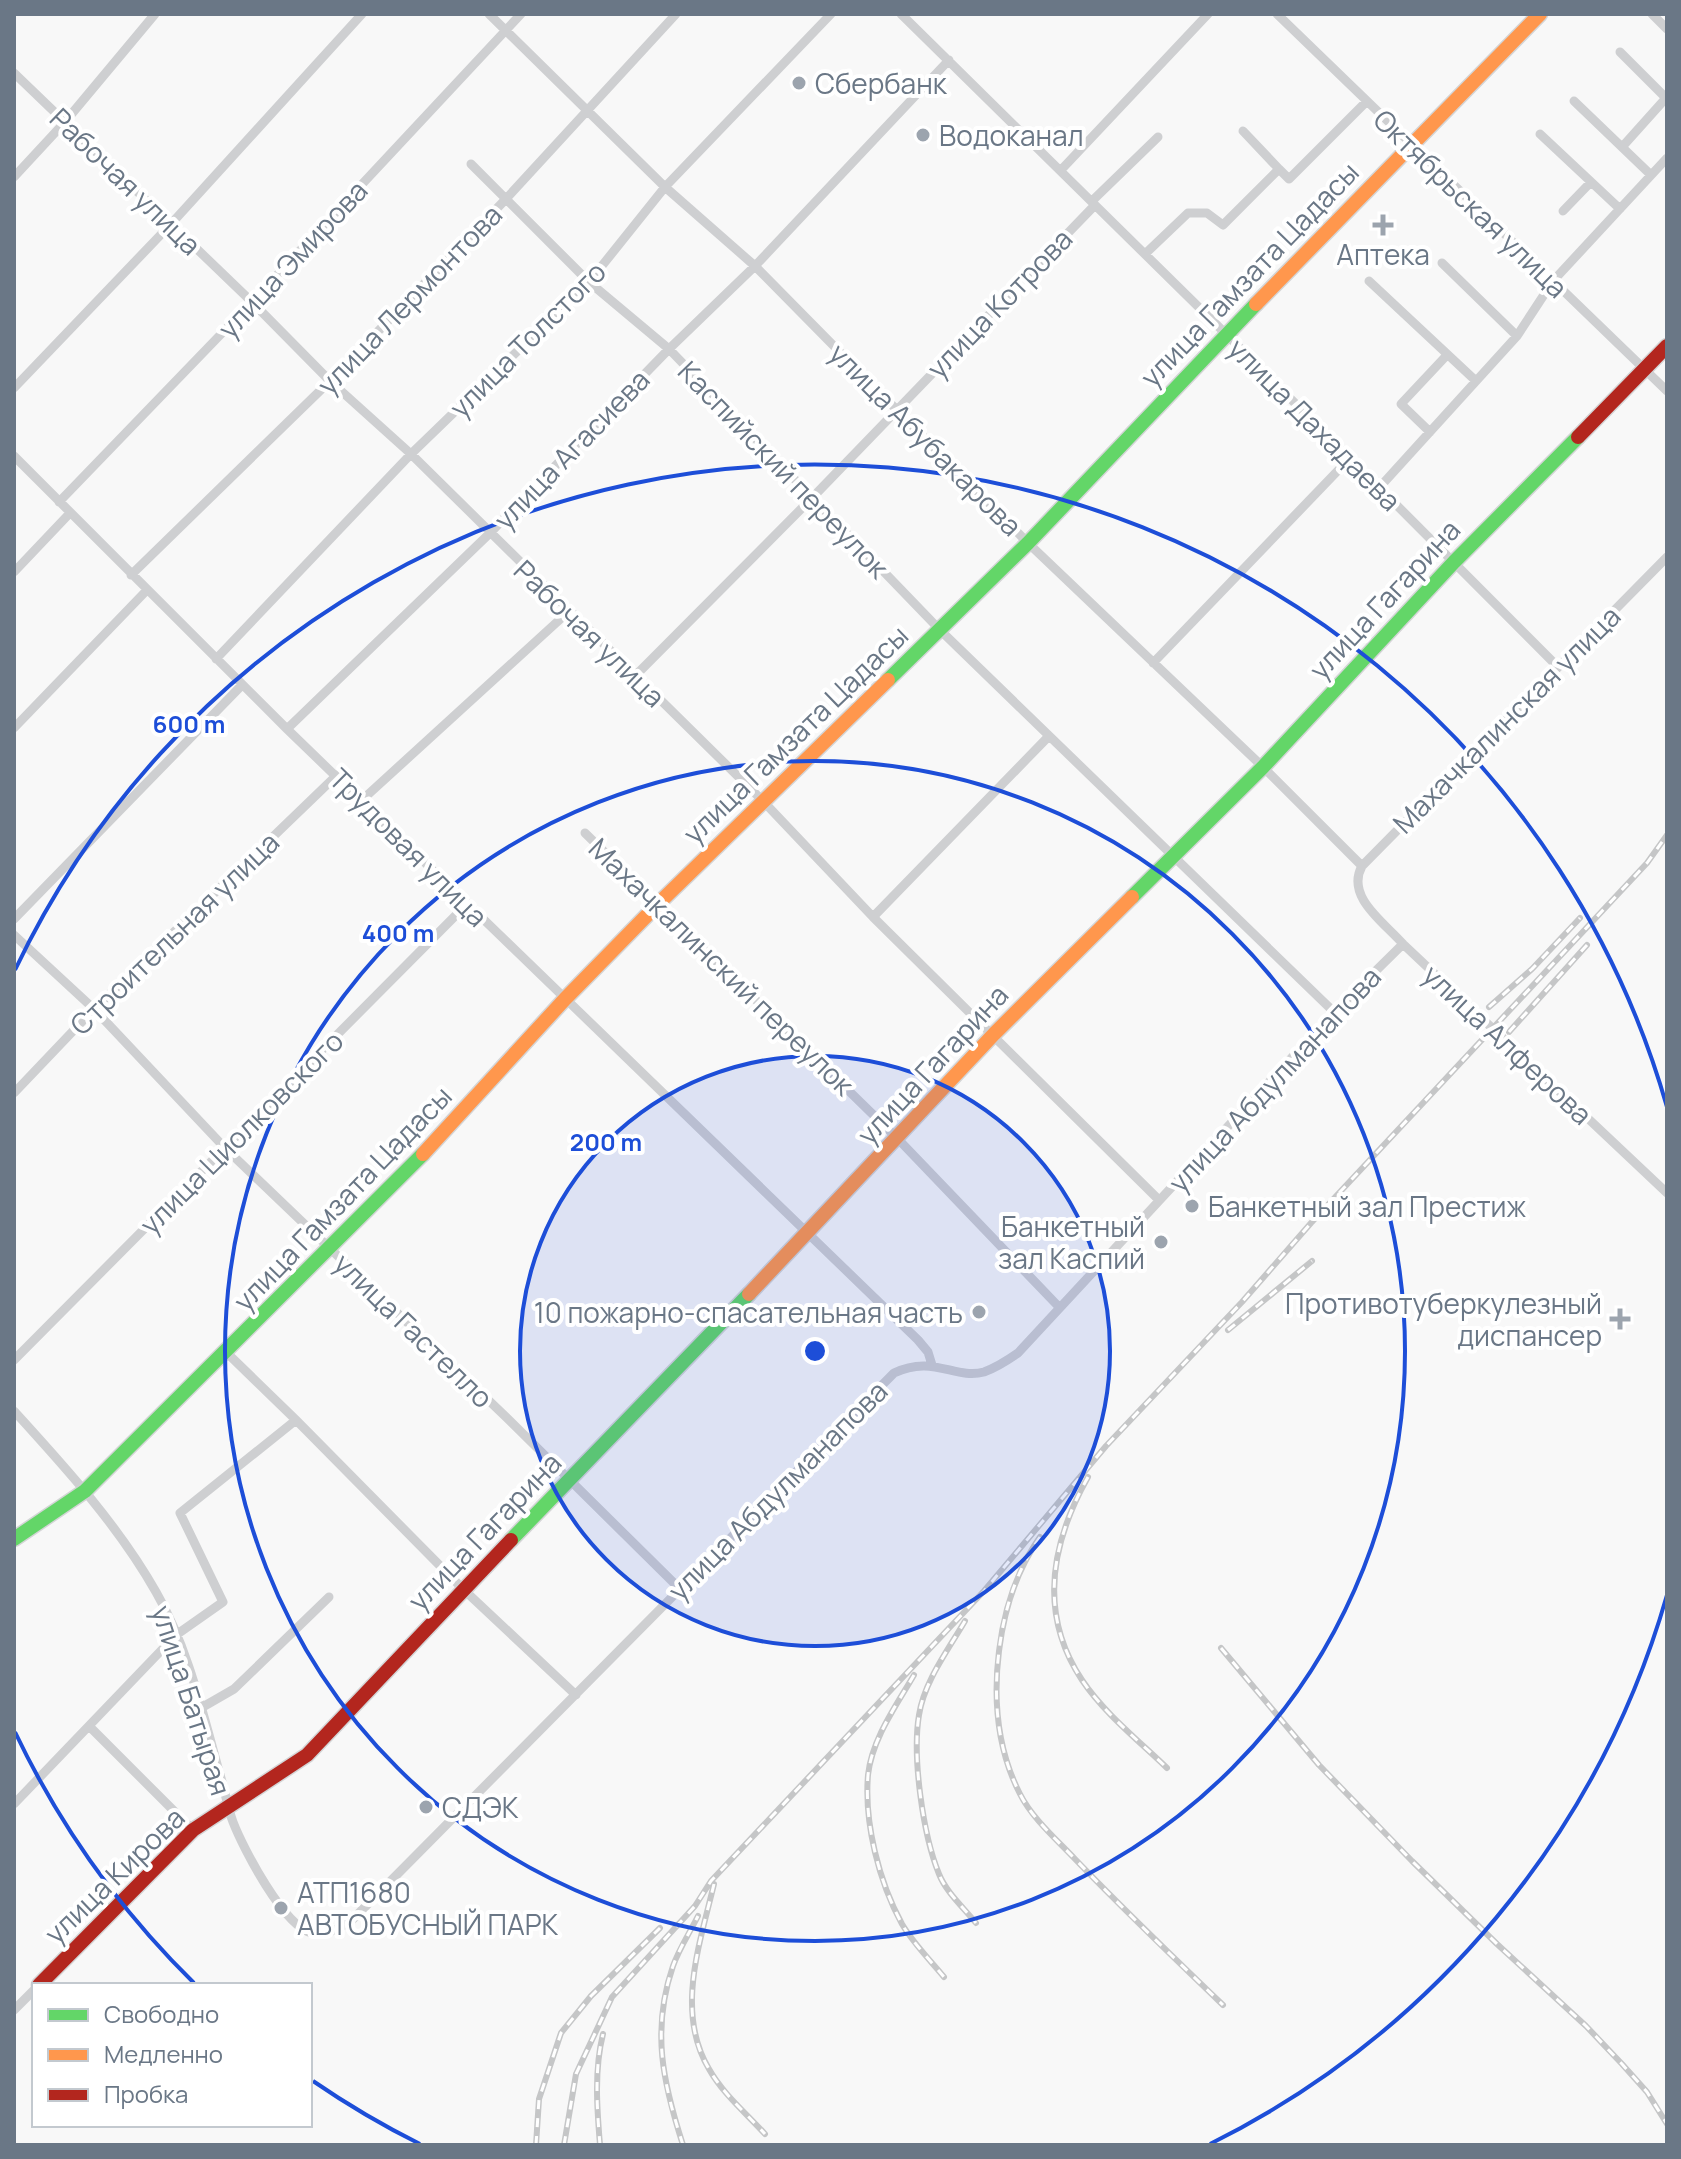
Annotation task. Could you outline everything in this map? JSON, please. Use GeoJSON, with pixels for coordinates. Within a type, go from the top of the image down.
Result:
{"type":"FeatureCollection","features":[{"type":"Feature","properties":{"kind":"street"},"geometry":{"type":"LineString","coordinates":[[14,177],[64,123],[155,14]]}},
{"type":"Feature","properties":{"kind":"street"},"geometry":{"type":"LineString","coordinates":[[14,388],[171,224],[362,14]]}},
{"type":"Feature","properties":{"kind":"street","name":"улица Абубакарова"},"geometry":{"type":"LineString","coordinates":[[489,14],[665,187],[755,266],[1028,543],[1362,866]]}},
{"type":"Feature","properties":{"kind":"street","name":"улица Эмирова"},"geometry":{"type":"LineString","coordinates":[[59,502],[252,302],[521,14]]}},
{"type":"Feature","properties":{"kind":"street","name":"улица Лермонтова"},"geometry":{"type":"LineString","coordinates":[[131,575],[330,381],[505,200],[676,14]]}},
{"type":"Feature","properties":{"kind":"street","name":"улица Толстого"},"geometry":{"type":"LineString","coordinates":[[216,659],[411,454],[589,282],[665,187],[831,14]]}},
{"type":"Feature","properties":{"kind":"street","name":"улица Дахадаева"},"geometry":{"type":"LineString","coordinates":[[901,14],[1558,667]]}},
{"type":"Feature","properties":{"kind":"street"},"geometry":{"type":"LineString","coordinates":[[1061,170],[1208,14]]}},
{"type":"Feature","properties":{"kind":"street","name":"Октябрьская улица"},"geometry":{"type":"LineString","coordinates":[[1277,14],[1667,391]]}},
{"type":"Feature","properties":{"kind":"street","name":"улица Гамзата Цадасы"},"geometry":{"type":"LineString","coordinates":[[14,1539],[85,1491],[330,1250],[452,1125],[565,999],[659,903],[1028,543],[1226,334],[1540,14]]}},
{"type":"Feature","properties":{"kind":"street"},"geometry":{"type":"LineString","coordinates":[[1652,14],[1667,29]]}},
{"type":"Feature","properties":{"kind":"street"},"geometry":{"type":"LineString","coordinates":[[1620,52],[1666,98],[1623,146]]}},
{"type":"Feature","properties":{"kind":"street","name":"улица Агасиева"},"geometry":{"type":"LineString","coordinates":[[287,729],[489,534],[669,349],[755,266],[949,60]]}},
{"type":"Feature","properties":{"kind":"street","name":"Рабочая улица"},"geometry":{"type":"LineString","coordinates":[[14,73],[330,381],[411,454],[763,801],[873,917],[1159,1200]]}},
{"type":"Feature","properties":{"kind":"street"},"geometry":{"type":"LineString","coordinates":[[1574,101],[1651,175]]}},
{"type":"Feature","properties":{"kind":"street"},"geometry":{"type":"LineString","coordinates":[[1243,131],[1289,179],[1366,102]]}},
{"type":"Feature","properties":{"kind":"street"},"geometry":{"type":"LineString","coordinates":[[1540,134],[1620,209]]}},
{"type":"Feature","properties":{"kind":"street","name":"улица Котрова"},"geometry":{"type":"LineString","coordinates":[[634,677],[812,498],[1158,137]]}},
{"type":"Feature","properties":{"kind":"street"},"geometry":{"type":"LineString","coordinates":[[1378,489],[1517,336],[1553,281],[1667,158]]}},
{"type":"Feature","properties":{"kind":"street","name":"Каспийский переулок"},"geometry":{"type":"LineString","coordinates":[[471,164],[589,282],[669,349],[940,630],[1334,1012]]}},
{"type":"Feature","properties":{"kind":"street"},"geometry":{"type":"LineString","coordinates":[[1145,254],[1188,213],[1207,213],[1223,225],[1279,169]]}},
{"type":"Feature","properties":{"kind":"street"},"geometry":{"type":"LineString","coordinates":[[1563,211],[1590,183]]}},
{"type":"Feature","properties":{"kind":"street"},"geometry":{"type":"LineString","coordinates":[[1442,263],[1517,336]]}},
{"type":"Feature","properties":{"kind":"street"},"geometry":{"type":"LineString","coordinates":[[1369,281],[1476,381]]}},
{"type":"Feature","properties":{"kind":"street","name":"улица Гагарина"},"geometry":{"type":"LineString","coordinates":[[228,1806],[307,1755],[463,1589],[807,1235],[994,1034],[1263,767],[1454,562],[1667,346]]}},
{"type":"Feature","properties":{"kind":"street"},"geometry":{"type":"LineString","coordinates":[[1430,432],[1401,404],[1447,355]]}},
{"type":"Feature","properties":{"kind":"street","name":"Трудовая улица"},"geometry":{"type":"LineString","coordinates":[[14,456],[242,685],[918,1340],[928,1352],[932,1365]]}},
{"type":"Feature","properties":{"kind":"street"},"geometry":{"type":"LineString","coordinates":[[1153,663],[1349,459]]}},
{"type":"Feature","properties":{"kind":"street"},"geometry":{"type":"LineString","coordinates":[[14,572],[70,513]]}},
{"type":"Feature","properties":{"kind":"street","name":"Махачкалинская улица"},"geometry":{"type":"LineString","coordinates":[[1356,887],[1362,866],[1667,557]]}},
{"type":"Feature","properties":{"kind":"street"},"geometry":{"type":"LineString","coordinates":[[14,728],[147,590]]}},
{"type":"Feature","properties":{"kind":"street"},"geometry":{"type":"LineString","coordinates":[[362,800],[568,612]]}},
{"type":"Feature","properties":{"kind":"street"},"geometry":{"type":"LineString","coordinates":[[14,919],[242,685]]}},
{"type":"Feature","properties":{"kind":"street"},"geometry":{"type":"LineString","coordinates":[[873,917],[1049,736]]}},
{"type":"Feature","properties":{"kind":"street","name":"Строительная улица"},"geometry":{"type":"LineString","coordinates":[[14,1093],[94,1009],[337,775]]}},
{"type":"Feature","properties":{"kind":"street","name":"Махачкалинский переулок"},"geometry":{"type":"LineString","coordinates":[[585,833],[897,1138],[1059,1307]]}},
{"type":"Feature","properties":{"kind":"street","name":"улица Алферова"},"geometry":{"type":"LineString","coordinates":[[1356,887],[1365,903],[1403,944],[1667,1193]]}},
{"type":"Feature","properties":{"kind":"street","name":"улица Циолковского"},"geometry":{"type":"LineString","coordinates":[[14,1360],[467,904]]}},
{"type":"Feature","properties":{"kind":"street","name":"улица Гастелло"},"geometry":{"type":"LineString","coordinates":[[14,935],[94,1009],[225,1148],[679,1588]]}},
{"type":"Feature","properties":{"kind":"street","name":"улица Абдулманапова"},"geometry":{"type":"LineString","coordinates":[[340,1928],[352,1920],[576,1695],[881,1384],[906,1367],[932,1365],[973,1373],[984,1372],[1018,1353],[1334,1012],[1403,944]]}},
{"type":"Feature","properties":{"kind":"street"},"geometry":{"type":"LineString","coordinates":[[226,1352],[463,1589],[576,1695]]}},
{"type":"Feature","properties":{"kind":"street","name":"улица Батырая"},"geometry":{"type":"LineString","coordinates":[[14,1411],[85,1491],[150,1583],[176,1635],[201,1708],[234,1825],[258,1872],[285,1913],[311,1933],[327,1933],[340,1928]]}},
{"type":"Feature","properties":{"kind":"street"},"geometry":{"type":"LineString","coordinates":[[14,1804],[176,1635],[223,1602],[180,1513],[296,1420]]}},
{"type":"Feature","properties":{"kind":"street"},"geometry":{"type":"LineString","coordinates":[[201,1708],[234,1689],[329,1597]]}},
{"type":"Feature","properties":{"kind":"street"},"geometry":{"type":"LineString","coordinates":[[90,1727],[193,1830]]}},
{"type":"Feature","properties":{"kind":"street","name":"улица Кирова"},"geometry":{"type":"LineString","coordinates":[[41,1983],[193,1830],[228,1806]]}},
{"type":"Feature","properties":{"kind":"street"},"geometry":{"type":"LineString","coordinates":[[14,2010],[32,1992]]}},
{"type":"Feature","properties":{"kind":"railway"},"geometry":{"type":"LineString","coordinates":[[564,2145],[576,2074],[612,1997],[695,1906],[711,1881],[984,1591],[1106,1446],[1647,863],[1667,835]]}},
{"type":"Feature","properties":{"kind":"railway"},"geometry":{"type":"LineString","coordinates":[[1489,1007],[1532,969],[1580,918]]}},
{"type":"Feature","properties":{"kind":"railway"},"geometry":{"type":"LineString","coordinates":[[1509,1032],[1587,945]]}},
{"type":"Feature","properties":{"kind":"railway"},"geometry":{"type":"LineString","coordinates":[[1228,1330],[1312,1261]]}},
{"type":"Feature","properties":{"kind":"railway"},"geometry":{"type":"LineString","coordinates":[[1088,1477],[1065,1527],[1058,1553],[1055,1604],[1059,1630],[1068,1655],[1100,1704],[1167,1768]]}},
{"type":"Feature","properties":{"kind":"railway"},"geometry":{"type":"LineString","coordinates":[[1040,1537],[1012,1591],[999,1651],[997,1706],[1002,1742],[1012,1777],[1025,1803],[1045,1828],[1223,2005]]}},
{"type":"Feature","properties":{"kind":"railway"},"geometry":{"type":"LineString","coordinates":[[965,1621],[926,1690],[919,1715],[917,1752],[920,1796],[933,1858],[946,1887],[976,1923]]}},
{"type":"Feature","properties":{"kind":"railway"},"geometry":{"type":"LineString","coordinates":[[1221,1648],[1319,1765],[1412,1861],[1586,2026],[1647,2092],[1667,2124]]}},
{"type":"Feature","properties":{"kind":"railway"},"geometry":{"type":"LineString","coordinates":[[914,1675],[874,1749],[868,1775],[868,1813],[880,1871],[894,1908],[911,1938],[944,1977]]}},
{"type":"Feature","properties":{"kind":"railway"},"geometry":{"type":"LineString","coordinates":[[714,1884],[697,1953],[693,2024],[709,2069],[728,2095],[765,2134]]}},
{"type":"Feature","properties":{"kind":"railway"},"geometry":{"type":"LineString","coordinates":[[683,2145],[665,2078],[662,2012],[673,1966],[698,1916]]}},
{"type":"Feature","properties":{"kind":"railway"},"geometry":{"type":"LineString","coordinates":[[536,2145],[539,2099],[561,2033],[591,1996],[660,1928]]}},
{"type":"Feature","properties":{"kind":"railway"},"geometry":{"type":"LineString","coordinates":[[600,2145],[597,2075],[603,2034]]}},
{"type":"Feature","properties":{"kind":"traffic: fast"},"geometry":{"type":"LineString","coordinates":[[888,680],[1028,543],[1256,304]]}},
{"type":"Feature","properties":{"kind":"traffic: fast"},"geometry":{"type":"LineString","coordinates":[[1132,897],[1263,767],[1454,562],[1578,437]]}},
{"type":"Feature","properties":{"kind":"traffic: fast"},"geometry":{"type":"LineString","coordinates":[[14,1539],[85,1491],[423,1154]]}},
{"type":"Feature","properties":{"kind":"traffic: fast"},"geometry":{"type":"LineString","coordinates":[[511,1540],[749,1294]]}},
{"type":"Feature","properties":{"kind":"traffic: slow"},"geometry":{"type":"LineString","coordinates":[[1256,304],[1540,14]]}},
{"type":"Feature","properties":{"kind":"traffic: slow"},"geometry":{"type":"LineString","coordinates":[[423,1154],[565,999],[659,903],[888,680]]}},
{"type":"Feature","properties":{"kind":"traffic: slow"},"geometry":{"type":"LineString","coordinates":[[749,1294],[994,1034],[1132,897]]}},
{"type":"Feature","properties":{"kind":"traffic: jam"},"geometry":{"type":"LineString","coordinates":[[1578,437],[1667,346]]}},
{"type":"Feature","properties":{"kind":"traffic: jam"},"geometry":{"type":"LineString","coordinates":[[41,1983],[193,1830],[307,1755],[511,1540]]}},
{"type":"Feature","properties":{"kind":"place","name":"Сбербанк"},"geometry":{"type":"Point","coordinates":[799,83]}},
{"type":"Feature","properties":{"kind":"place","name":"Водоканал"},"geometry":{"type":"Point","coordinates":[923,135]}},
{"type":"Feature","properties":{"kind":"place","name":"Аптека"},"geometry":{"type":"Point","coordinates":[1383,225]}},
{"type":"Feature","properties":{"kind":"place","name":"Банкетный зал Престиж"},"geometry":{"type":"Point","coordinates":[1192,1206]}},
{"type":"Feature","properties":{"kind":"place","name":"Банкетный зал Каспий"},"geometry":{"type":"Point","coordinates":[1161,1242]}},
{"type":"Feature","properties":{"kind":"place","name":"10 пожарно-спасательная часть"},"geometry":{"type":"Point","coordinates":[979,1312]}},
{"type":"Feature","properties":{"kind":"place","name":"Противотуберкулезный диспансер"},"geometry":{"type":"Point","coordinates":[1620,1319]}},
{"type":"Feature","properties":{"kind":"place","name":"СДЭК"},"geometry":{"type":"Point","coordinates":[426,1807]}},
{"type":"Feature","properties":{"kind":"place","name":"АТП1680 АВТОБУСНЫЙ ПАРК"},"geometry":{"type":"Point","coordinates":[281,1908]}}]}
